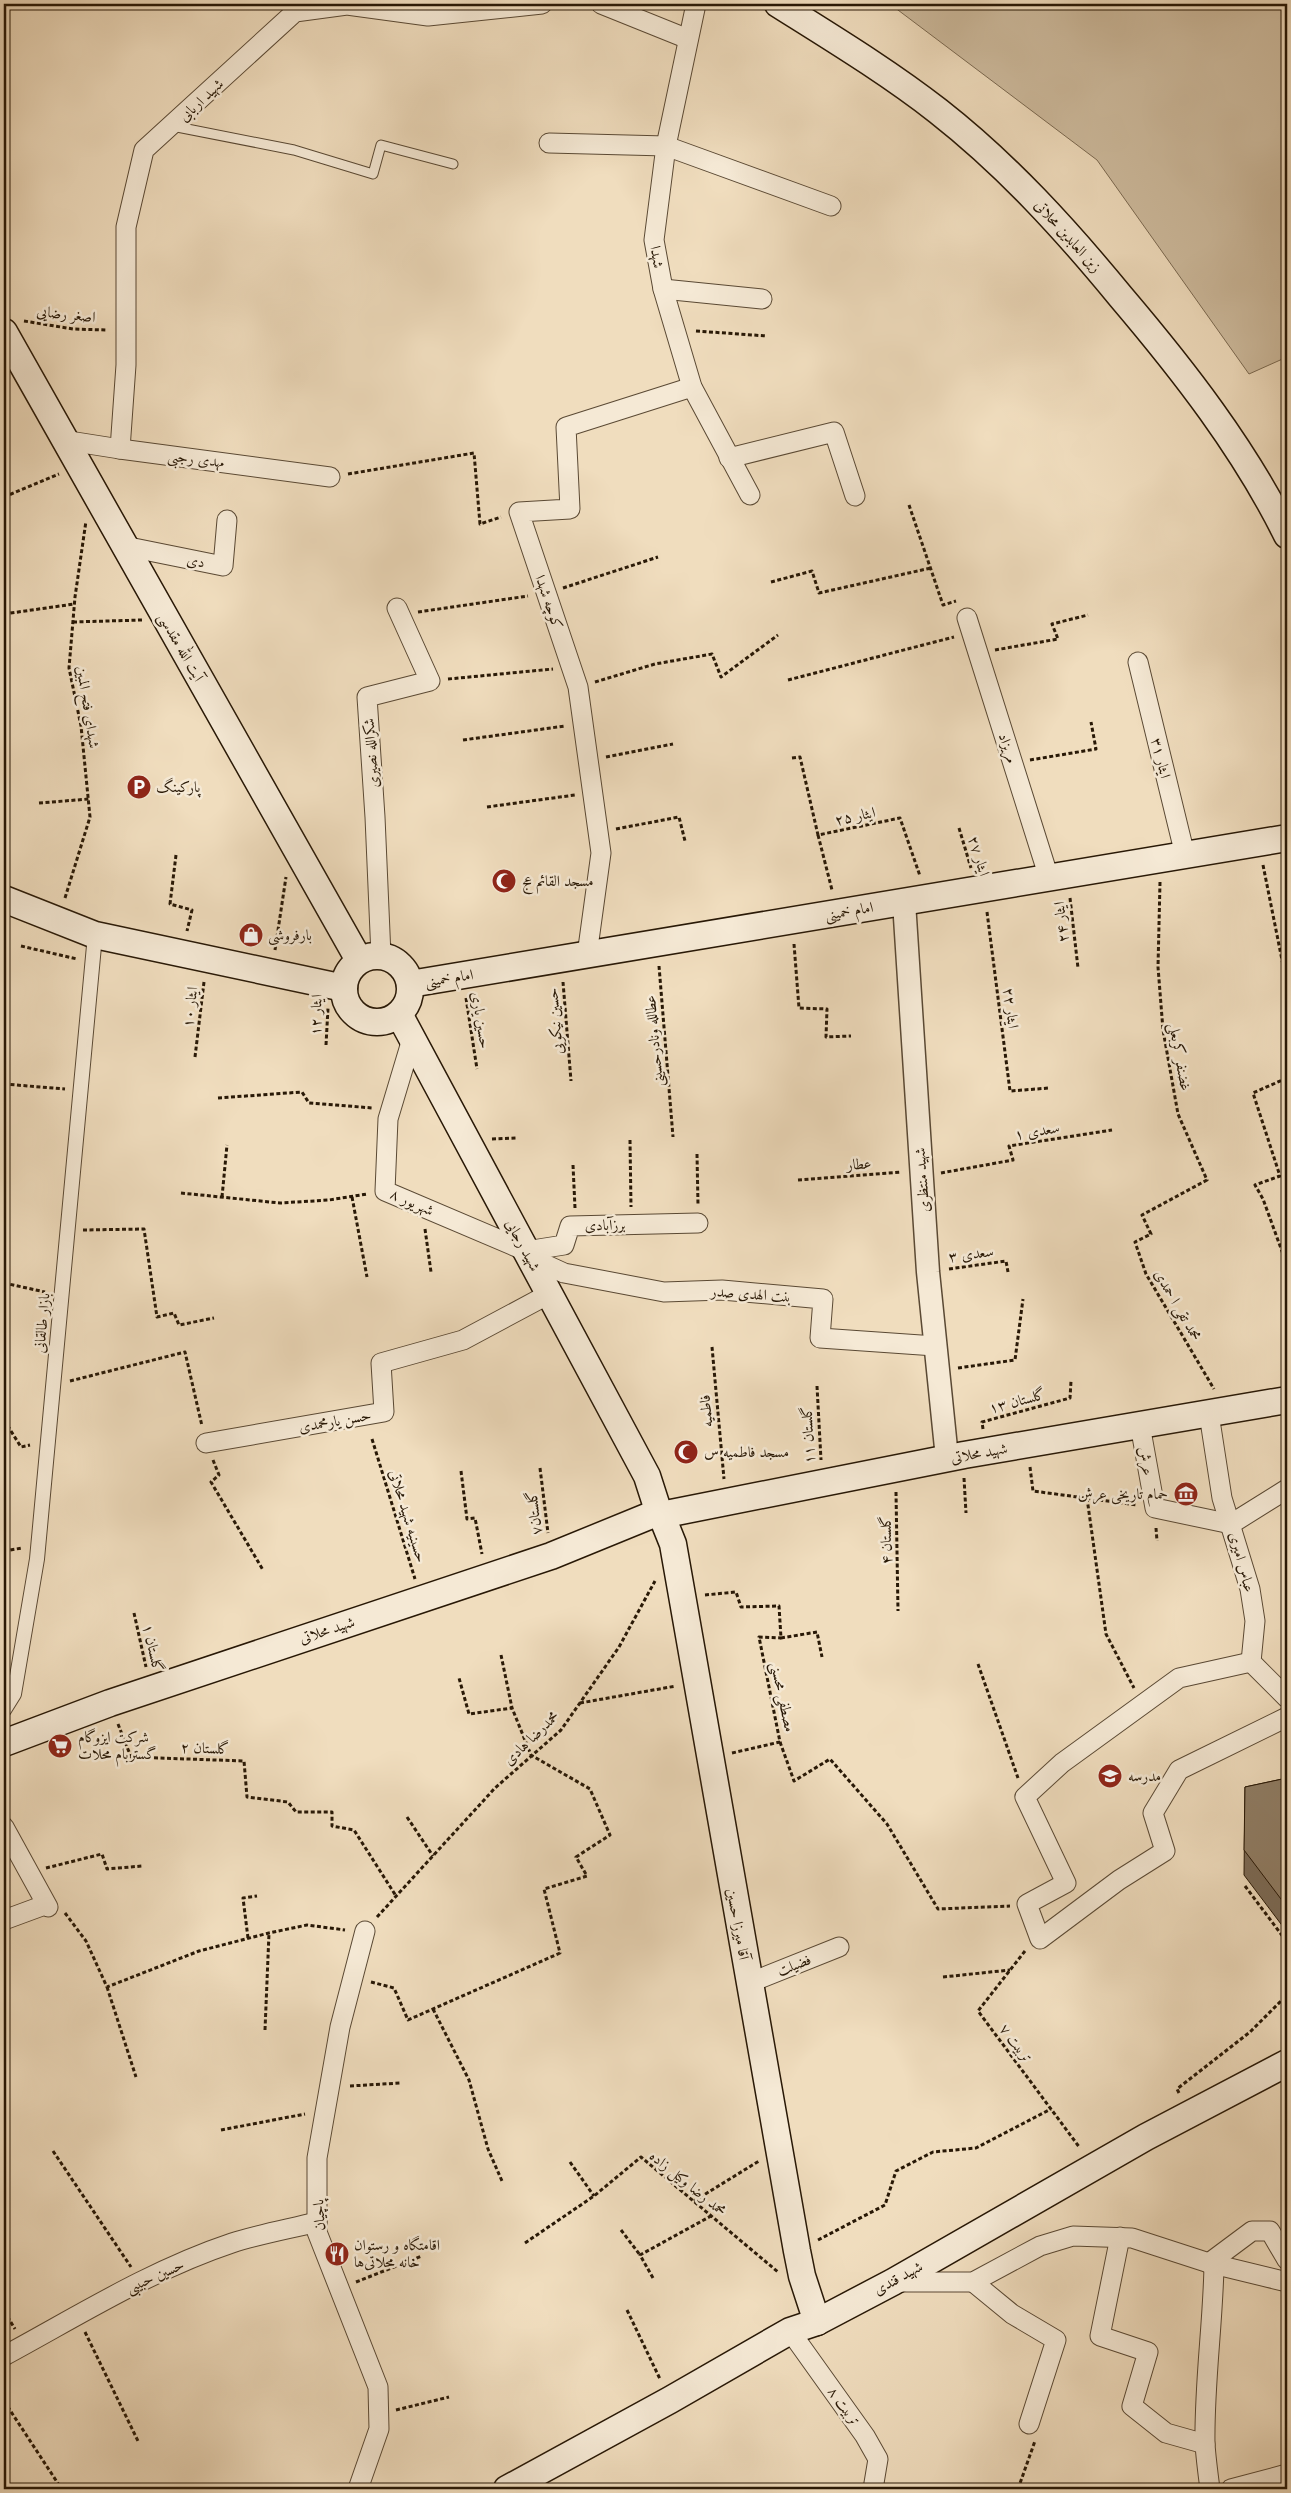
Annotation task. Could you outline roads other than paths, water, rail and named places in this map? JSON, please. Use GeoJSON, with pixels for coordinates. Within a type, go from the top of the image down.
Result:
{"type":"FeatureCollection","features":[{"type":"Feature","properties":{"kind":"main road","name":"زین العابدین محلاتی"},"geometry":{"type":"LineString","coordinates":[[778,4],[938,111],[1012,175],[1094,264],[1168,353],[1264,489],[1287,535]]}},
{"type":"Feature","properties":{"kind":"main road","name":"آیت الله مقدسی"},"geometry":{"type":"LineString","coordinates":[[12,326],[63,440],[291,840],[370,958]]}},
{"type":"Feature","properties":{"kind":"main road","name":"امام خمینی"},"geometry":{"type":"LineString","coordinates":[[410,984],[1287,838]]}},
{"type":"Feature","properties":{"kind":"main road"},"geometry":{"type":"LineString","coordinates":[[4,899],[95,935],[336,986],[350,1009],[368,1021],[379,1022],[389,1020],[399,1014],[406,1006],[410,984],[407,974],[391,958],[370,958],[351,968],[346,977],[336,986]]}},
{"type":"Feature","properties":{"kind":"main road","name":"شهید رجایی"},"geometry":{"type":"LineString","coordinates":[[399,1014],[647,1476],[660,1514]]}},
{"type":"Feature","properties":{"kind":"main road","name":"شهید محلاتی"},"geometry":{"type":"LineString","coordinates":[[4,1743],[110,1703],[551,1556],[660,1514],[966,1455],[1287,1400]]}},
{"type":"Feature","properties":{"kind":"main road","name":"آقا میرزا حسین"},"geometry":{"type":"LineString","coordinates":[[660,1514],[673,1544],[797,2251],[802,2276],[817,2322]]}},
{"type":"Feature","properties":{"kind":"main road","name":"شهید قندی"},"geometry":{"type":"LineString","coordinates":[[507,2489],[670,2400],[790,2331],[817,2322],[893,2282],[1146,2137],[1287,2063]]}},
{"type":"Feature","properties":{"kind":"street","name":"شهید اربابی"},"geometry":{"type":"LineString","coordinates":[[120,449],[126,365],[126,227],[144,150],[172,126],[295,8],[346,5],[428,16],[542,4]]}},
{"type":"Feature","properties":{"kind":"street"},"geometry":{"type":"LineString","coordinates":[[601,4],[688,39]]}},
{"type":"Feature","properties":{"kind":"street","name":"شهدا"},"geometry":{"type":"LineString","coordinates":[[696,4],[666,146],[654,240],[664,289],[692,387],[750,495]]}},
{"type":"Feature","properties":{"kind":"street"},"geometry":{"type":"LineString","coordinates":[[549,142],[666,146],[831,206]]}},
{"type":"Feature","properties":{"kind":"street"},"geometry":{"type":"LineString","coordinates":[[664,289],[762,299]]}},
{"type":"Feature","properties":{"kind":"street","name":"کوچه شهدا"},"geometry":{"type":"LineString","coordinates":[[574,957],[601,852],[578,687],[519,512],[570,509],[566,427],[692,387]]}},
{"type":"Feature","properties":{"kind":"street"},"geometry":{"type":"LineString","coordinates":[[729,458],[834,432],[855,496]]}},
{"type":"Feature","properties":{"kind":"street","name":"مهدی رجبی"},"geometry":{"type":"LineString","coordinates":[[63,440],[330,476]]}},
{"type":"Feature","properties":{"kind":"street","name":"دی"},"geometry":{"type":"LineString","coordinates":[[124,546],[223,566],[228,520]]}},
{"type":"Feature","properties":{"kind":"street","name":"شکرالله نصیری"},"geometry":{"type":"LineString","coordinates":[[370,958],[375,817],[367,696],[430,681],[398,611]]}},
{"type":"Feature","properties":{"kind":"street","name":"مریزاد"},"geometry":{"type":"LineString","coordinates":[[969,626],[1012,763],[1058,876]]}},
{"type":"Feature","properties":{"kind":"street","name":"ایثار ۳۱"},"geometry":{"type":"LineString","coordinates":[[1138,662],[1172,857]]}},
{"type":"Feature","properties":{"kind":"street","name":"شهید منتظری"},"geometry":{"type":"LineString","coordinates":[[916,900],[922,1174],[928,1272],[938,1371],[966,1455]]}},
{"type":"Feature","properties":{"kind":"street","name":"بازار طالقانی"},"geometry":{"type":"LineString","coordinates":[[4,1710],[14,1694],[35,1568],[95,935]]}},
{"type":"Feature","properties":{"kind":"street","name":"۸ شهریور"},"geometry":{"type":"LineString","coordinates":[[412,1039],[388,1119],[385,1192],[528,1254]]}},
{"type":"Feature","properties":{"kind":"street","name":"برزآبادی"},"geometry":{"type":"LineString","coordinates":[[528,1254],[564,1245],[570,1226],[698,1223]]}},
{"type":"Feature","properties":{"kind":"street","name":"بنت الهدی صدر"},"geometry":{"type":"LineString","coordinates":[[528,1254],[564,1273],[664,1292],[722,1290],[823,1299],[820,1338],[936,1346]]}},
{"type":"Feature","properties":{"kind":"street","name":"حسن یارمحمدی"},"geometry":{"type":"LineString","coordinates":[[206,1443],[384,1412],[381,1363],[463,1340],[549,1294]]}},
{"type":"Feature","properties":{"kind":"street","name":"عباس امیری"},"geometry":{"type":"LineString","coordinates":[[1218,1412],[1222,1498],[1250,1589],[1256,1621],[1251,1662]]}},
{"type":"Feature","properties":{"kind":"street","name":"عرش"},"geometry":{"type":"LineString","coordinates":[[1140,1425],[1155,1508],[1231,1524]]}},
{"type":"Feature","properties":{"kind":"street"},"geometry":{"type":"LineString","coordinates":[[1231,1524],[1287,1489]]}},
{"type":"Feature","properties":{"kind":"street"},"geometry":{"type":"LineString","coordinates":[[1287,1698],[1251,1662],[1179,1678],[1062,1763],[1025,1797],[1066,1883],[1026,1904],[1040,1939],[1119,1880],[1165,1851],[1153,1813],[1179,1770],[1287,1717]]}},
{"type":"Feature","properties":{"kind":"street"},"geometry":{"type":"LineString","coordinates":[[4,1827],[30,1872],[45,1907],[4,1920]]}},
{"type":"Feature","properties":{"kind":"street","name":"پاچیان"},"geometry":{"type":"LineString","coordinates":[[358,2489],[379,2429],[378,2387],[317,2232],[317,2158],[340,2027],[365,1931]]}},
{"type":"Feature","properties":{"kind":"street","name":"فضیلت"},"geometry":{"type":"LineString","coordinates":[[749,1983],[838,1947]]}},
{"type":"Feature","properties":{"kind":"street","name":"حسین حبیبی"},"geometry":{"type":"LineString","coordinates":[[4,2356],[141,2282],[232,2243],[317,2222]]}},
{"type":"Feature","properties":{"kind":"street"},"geometry":{"type":"LineString","coordinates":[[1211,2264],[1252,2231],[1270,2232],[1287,2260]]}},
{"type":"Feature","properties":{"kind":"street"},"geometry":{"type":"LineString","coordinates":[[893,2282],[973,2282],[1040,2246],[1073,2236],[1132,2238],[1174,2254],[1287,2282]]}},
{"type":"Feature","properties":{"kind":"street"},"geometry":{"type":"LineString","coordinates":[[1120,2237],[1100,2336],[1148,2352],[1132,2406],[1166,2432],[1205,2444]]}},
{"type":"Feature","properties":{"kind":"street"},"geometry":{"type":"LineString","coordinates":[[1210,2489],[1205,2444],[1213,2314],[1211,2264]]}},
{"type":"Feature","properties":{"kind":"street"},"geometry":{"type":"LineString","coordinates":[[973,2282],[1012,2314],[1056,2340],[1029,2424]]}},
{"type":"Feature","properties":{"kind":"street","name":"تربیت ۸"},"geometry":{"type":"LineString","coordinates":[[790,2331],[870,2444],[878,2459],[873,2489]]}},
{"type":"Feature","properties":{"kind":"street"},"geometry":{"type":"LineString","coordinates":[[1231,2489],[1287,2474]]}},
{"type":"Feature","properties":{"kind":"lane"},"geometry":{"type":"LineString","coordinates":[[172,126],[294,150],[374,174],[381,145],[453,164]]}},
{"type":"Feature","properties":{"kind":"place","name":"پارکینگ"},"geometry":{"type":"Point","coordinates":[139,787]}},
{"type":"Feature","properties":{"kind":"place","name":"مسجد القائم عج"},"geometry":{"type":"Point","coordinates":[504,881]}},
{"type":"Feature","properties":{"kind":"place","name":"بارفروشی"},"geometry":{"type":"Point","coordinates":[251,935]}},
{"type":"Feature","properties":{"kind":"place","name":"مسجد فاطمیه س"},"geometry":{"type":"Point","coordinates":[686,1452]}},
{"type":"Feature","properties":{"kind":"place","name":"حمام تاریخی عرش"},"geometry":{"type":"Point","coordinates":[1186,1494]}},
{"type":"Feature","properties":{"kind":"place","name":"شرکت ایزوگام گستربام محلات"},"geometry":{"type":"Point","coordinates":[60,1746]}},
{"type":"Feature","properties":{"kind":"place","name":"مدرسه"},"geometry":{"type":"Point","coordinates":[1110,1776]}},
{"type":"Feature","properties":{"kind":"place","name":"اقامتگاه و رستوان خانه محلاتی‌ها"},"geometry":{"type":"Point","coordinates":[337,2254]}}]}
